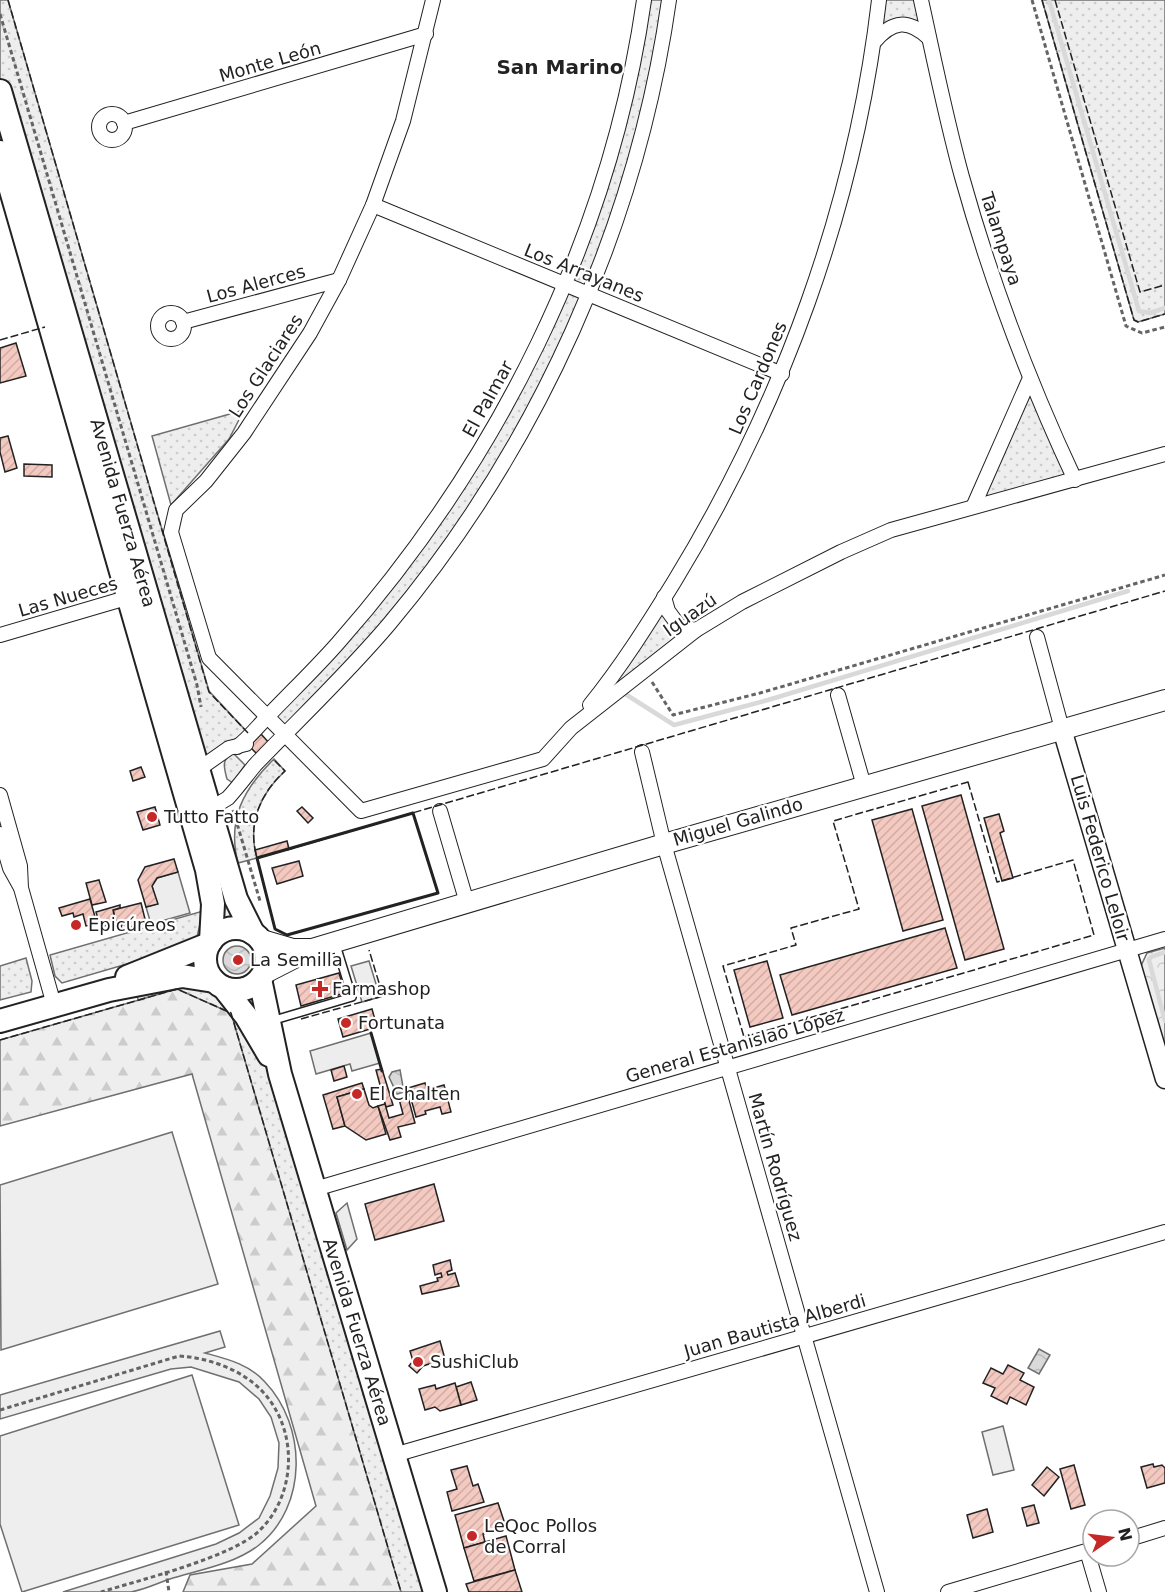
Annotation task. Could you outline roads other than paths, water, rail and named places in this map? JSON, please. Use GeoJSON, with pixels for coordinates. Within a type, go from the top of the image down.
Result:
{"type":"FeatureCollection","features":[{"type":"Feature","properties":{"kind":"main road","name":"Avenida Fuerza Aérea"},"geometry":{"type":"LineString","coordinates":[[0,91],[37,248],[200,810],[236,899],[266,956],[262,976],[280,1072],[435,1592]]}},
{"type":"Feature","properties":{"kind":"main road","name":"Avenida Fuerza Aérea"},"geometry":{"type":"LineString","coordinates":[[0,152],[37,248]]}},
{"type":"Feature","properties":{"kind":"main road","name":"Miguel Galindo"},"geometry":{"type":"LineString","coordinates":[[262,976],[312,950],[664,844],[1165,700]]}},
{"type":"Feature","properties":{"kind":"main road","name":"Avenida Fuerza Aérea"},"geometry":{"type":"LineString","coordinates":[[200,810],[211,887],[213,923],[205,964],[219,985],[246,1016],[280,1072]]}},
{"type":"Feature","properties":{"kind":"main road"},"geometry":{"type":"LineString","coordinates":[[109,990],[132,973],[187,955],[210,942],[218,934],[235,928],[256,936]]}},
{"type":"Feature","properties":{"kind":"main road","name":"Miguel Galindo"},"geometry":{"type":"LineString","coordinates":[[256,936],[293,949],[312,950]]}},
{"type":"Feature","properties":{"kind":"main road"},"geometry":{"type":"LineString","coordinates":[[0,1021],[109,990],[182,976],[244,990],[262,976]]}},
{"type":"Feature","properties":{"kind":"street","name":"Los Glaciares"},"geometry":{"type":"LineString","coordinates":[[285,735],[208,658],[171,532],[176,510],[206,481],[278,384],[339,280],[373,205],[403,121],[433,0]]}},
{"type":"Feature","properties":{"kind":"street","name":"El Palmar"},"geometry":{"type":"LineString","coordinates":[[237,747],[320,663],[370,607],[429,529],[499,420],[534,353],[565,284],[611,153],[628,86],[644,0]]}},
{"type":"Feature","properties":{"kind":"street"},"geometry":{"type":"LineString","coordinates":[[200,810],[228,798],[255,766],[339,680],[391,622],[475,507],[521,432],[557,363],[588,294],[634,159],[652,91],[669,0]]}},
{"type":"Feature","properties":{"kind":"street","name":"Los Cardones"},"geometry":{"type":"LineString","coordinates":[[572,728],[614,675],[719,505],[747,452],[782,374],[812,295],[836,212],[874,42],[879,0]]}},
{"type":"Feature","properties":{"kind":"street","name":"Talampaya"},"geometry":{"type":"LineString","coordinates":[[921,0],[962,178],[983,246],[1030,378],[1075,480]]}},
{"type":"Feature","properties":{"kind":"street"},"geometry":{"type":"LineString","coordinates":[[874,42],[885,29],[901,24],[917,27],[930,39]]}},
{"type":"Feature","properties":{"kind":"street","name":"Monte León"},"geometry":{"type":"LineString","coordinates":[[124,123],[426,34]]}},
{"type":"Feature","properties":{"kind":"street","name":"Los Arrayanes"},"geometry":{"type":"LineString","coordinates":[[373,205],[782,374]]}},
{"type":"Feature","properties":{"kind":"street","name":"Los Alerces"},"geometry":{"type":"LineString","coordinates":[[183,322],[339,280]]}},
{"type":"Feature","properties":{"kind":"street"},"geometry":{"type":"LineString","coordinates":[[974,506],[1030,378]]}},
{"type":"Feature","properties":{"kind":"street","name":"Iguazú"},"geometry":{"type":"LineString","coordinates":[[285,735],[361,811],[543,759],[572,728],[696,630],[742,602],[841,552],[891,530],[1165,454]]}},
{"type":"Feature","properties":{"kind":"street","name":"Las Nueces"},"geometry":{"type":"LineString","coordinates":[[0,636],[138,595]]}},
{"type":"Feature","properties":{"kind":"street"},"geometry":{"type":"LineString","coordinates":[[664,597],[668,611],[679,626],[696,630]]}},
{"type":"Feature","properties":{"kind":"street","name":"Luis Federico Leloir"},"geometry":{"type":"LineString","coordinates":[[1037,636],[1165,1079]]}},
{"type":"Feature","properties":{"kind":"street"},"geometry":{"type":"LineString","coordinates":[[838,694],[864,786]]}},
{"type":"Feature","properties":{"kind":"street","name":"El Palmar"},"geometry":{"type":"LineString","coordinates":[[190,776],[229,748],[247,744],[267,717]]}},
{"type":"Feature","properties":{"kind":"street"},"geometry":{"type":"LineString","coordinates":[[255,766],[265,762],[277,750],[285,735]]}},
{"type":"Feature","properties":{"kind":"street","name":"Martín Rodríguez"},"geometry":{"type":"LineString","coordinates":[[642,752],[664,844],[877,1592]]}},
{"type":"Feature","properties":{"kind":"street"},"geometry":{"type":"LineString","coordinates":[[0,795],[20,866],[21,888]]}},
{"type":"Feature","properties":{"kind":"street"},"geometry":{"type":"LineString","coordinates":[[441,811],[467,903]]}},
{"type":"Feature","properties":{"kind":"street"},"geometry":{"type":"LineString","coordinates":[[0,834],[10,868],[21,888],[54,1005]]}},
{"type":"Feature","properties":{"kind":"street","name":"General Estanislao López"},"geometry":{"type":"LineString","coordinates":[[315,1189],[1165,939]]}},
{"type":"Feature","properties":{"kind":"street","name":"Juan Bautista Alberdi"},"geometry":{"type":"LineString","coordinates":[[394,1455],[1165,1232]]}},
{"type":"Feature","properties":{"kind":"street"},"geometry":{"type":"LineString","coordinates":[[1141,1535],[1165,1528]]}},
{"type":"Feature","properties":{"kind":"street"},"geometry":{"type":"LineString","coordinates":[[948,1592],[1081,1553]]}},
{"type":"Feature","properties":{"kind":"street"},"geometry":{"type":"LineString","coordinates":[[1094,1568],[1099,1592]]}},
{"type":"Feature","properties":{"kind":"lane"},"geometry":{"type":"LineString","coordinates":[[269,1022],[352,997],[336,943]]}},
{"type":"Feature","properties":{"kind":"water","name":"La Semilla"},"geometry":{"type":"Polygon","coordinates":[[[237,946],[247,950],[251,960],[247,970],[237,974],[227,970],[223,960],[227,950],[237,946]]]}},
{"type":"Feature","properties":{"kind":"water"},"geometry":{"type":"Polygon","coordinates":[[[400,1070],[404,1092],[397,1094],[389,1077],[392,1072],[400,1070]]]}},
{"type":"Feature","properties":{"kind":"water"},"geometry":{"type":"Polygon","coordinates":[[[1039,1349],[1050,1355],[1039,1374],[1028,1368],[1039,1349]]]}},
{"type":"Feature","properties":{"kind":"waterway"},"geometry":{"type":"LineString","coordinates":[[1049,0],[1139,311],[1150,313],[1165,308]]}},
{"type":"Feature","properties":{"kind":"waterway"},"geometry":{"type":"LineString","coordinates":[[608,683],[674,725],[768,700],[1128,591]]}},
{"type":"Feature","properties":{"kind":"waterway"},"geometry":{"type":"LineString","coordinates":[[1165,952],[1149,960],[1165,1021]]}},
{"type":"Feature","properties":{"kind":"place","name":"Tutto Fatto"},"geometry":{"type":"Point","coordinates":[152,817]}},
{"type":"Feature","properties":{"kind":"place","name":"Epicúreos"},"geometry":{"type":"Point","coordinates":[76,925]}},
{"type":"Feature","properties":{"kind":"place","name":"La Semilla"},"geometry":{"type":"Point","coordinates":[238,960]}},
{"type":"Feature","properties":{"kind":"place","name":"Farmashop"},"geometry":{"type":"Point","coordinates":[320,989]}},
{"type":"Feature","properties":{"kind":"place","name":"Fortunata"},"geometry":{"type":"Point","coordinates":[346,1023]}},
{"type":"Feature","properties":{"kind":"place","name":"El Chalten"},"geometry":{"type":"Point","coordinates":[357,1094]}},
{"type":"Feature","properties":{"kind":"place","name":"SushiClub"},"geometry":{"type":"Point","coordinates":[418,1362]}},
{"type":"Feature","properties":{"kind":"place","name":"LeQoc Pollos de Corral"},"geometry":{"type":"Point","coordinates":[472,1536]}},
{"type":"Feature","properties":{"kind":"district","name":"San Marino"},"geometry":{"type":"Point","coordinates":[560,67]}}]}
